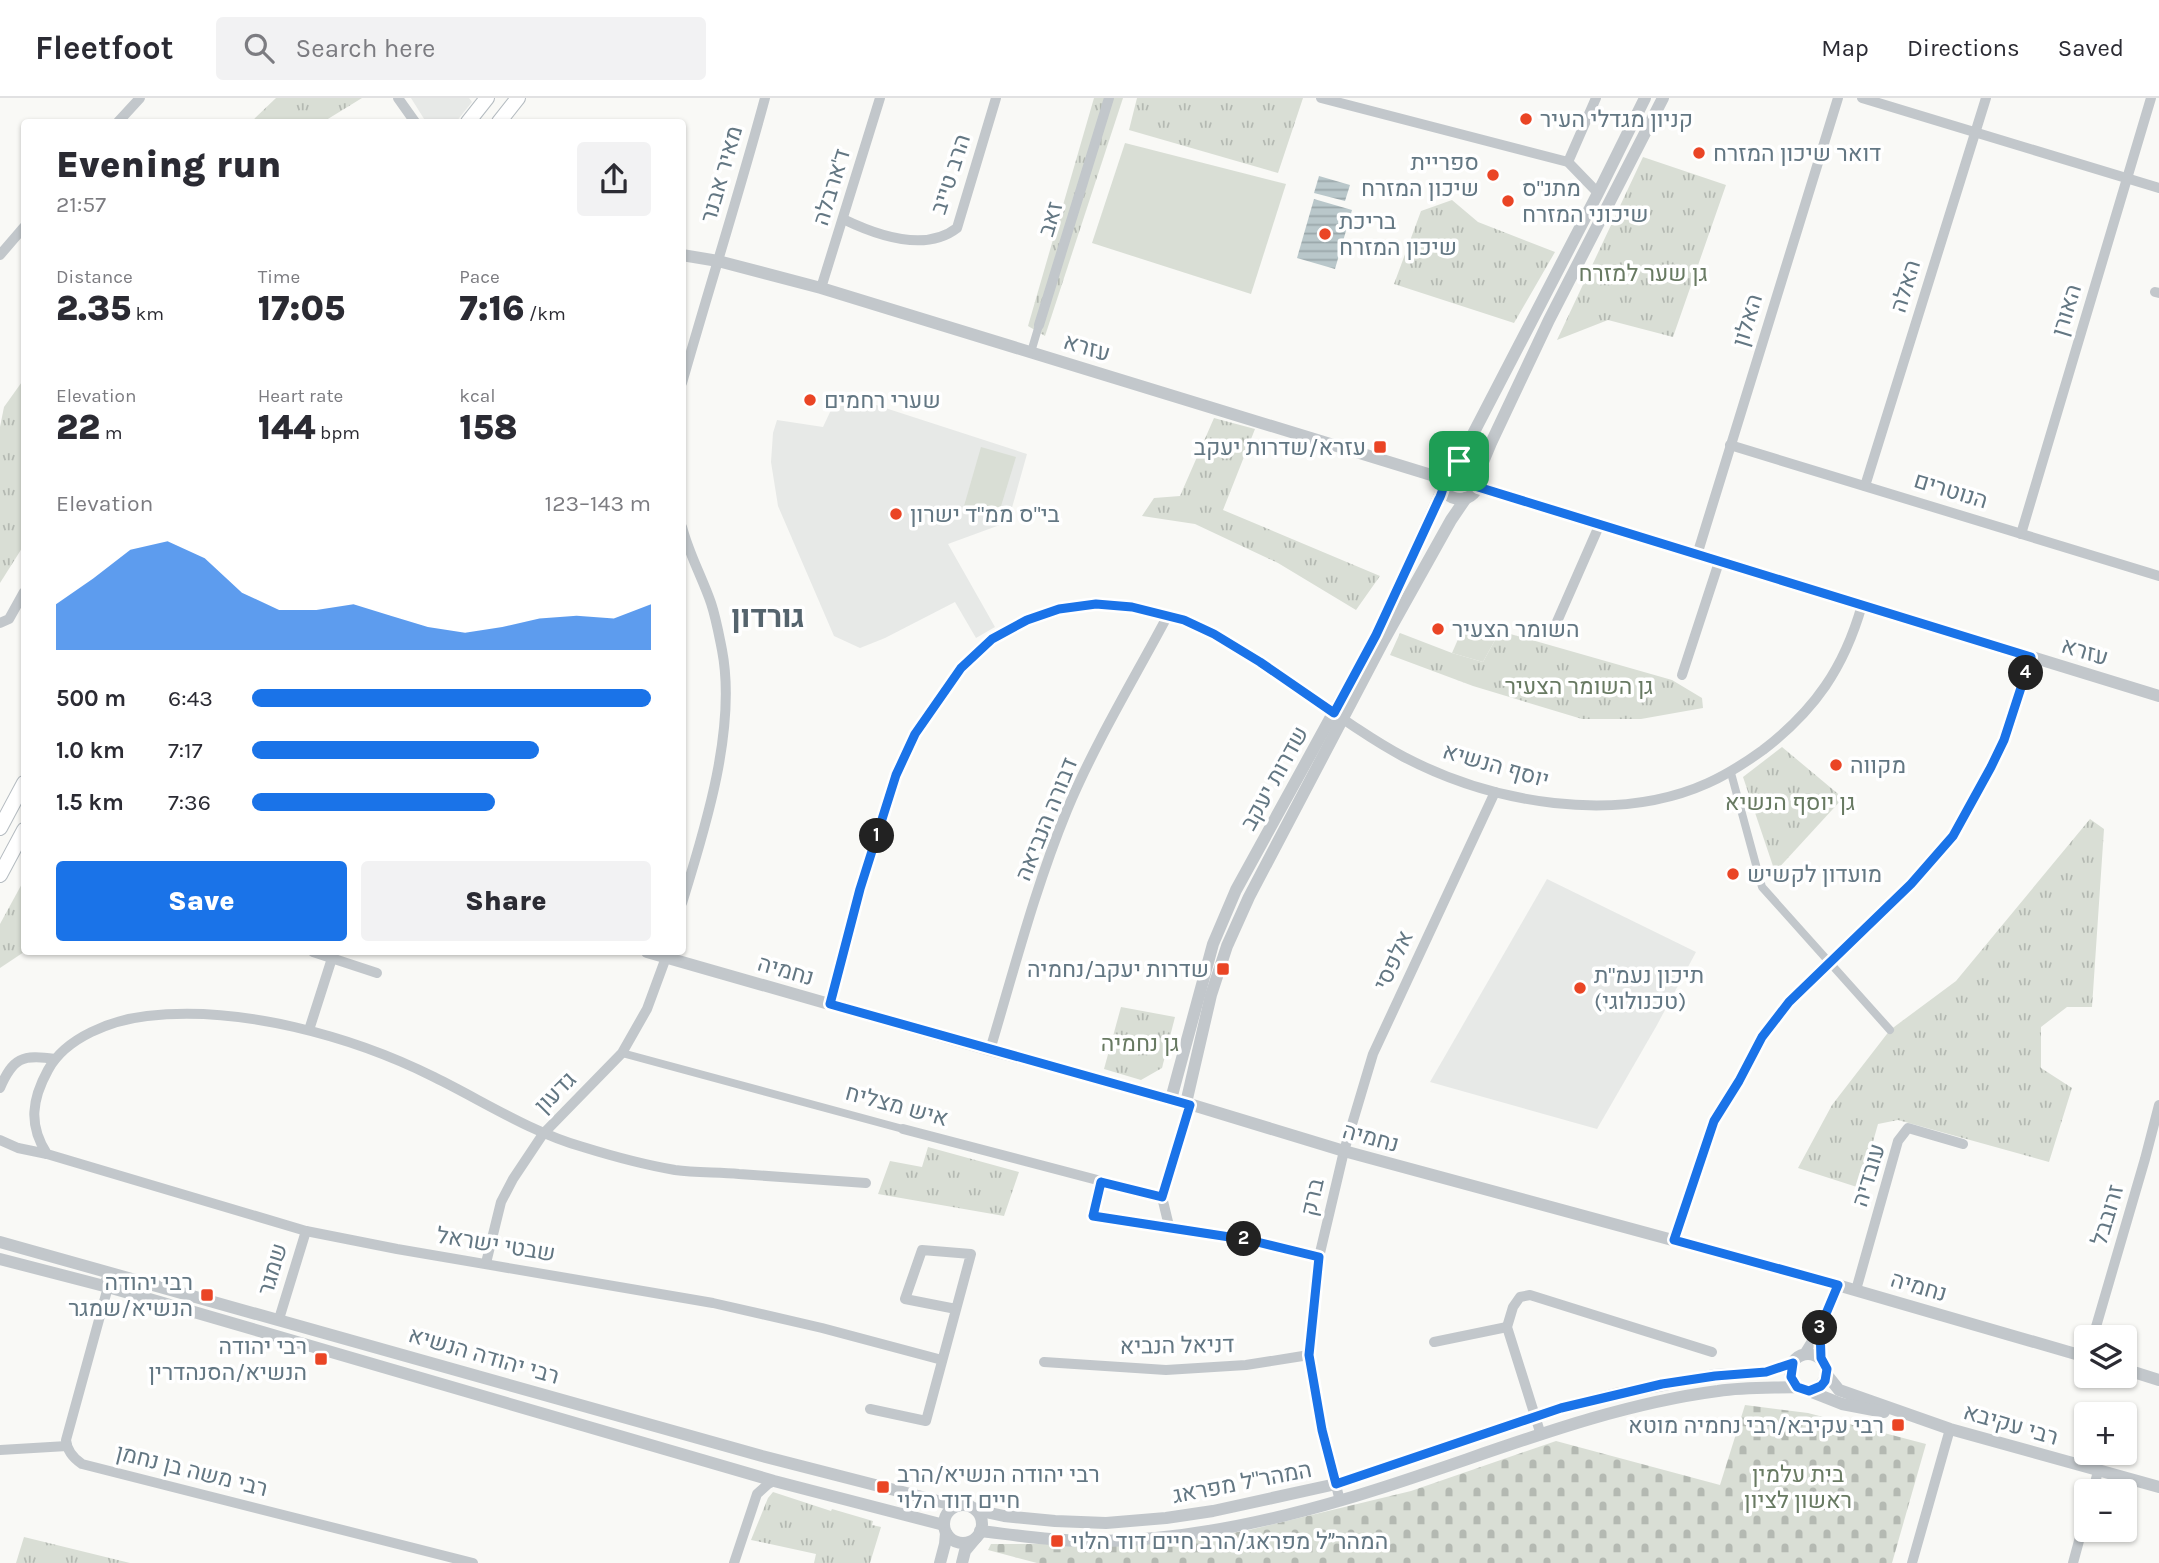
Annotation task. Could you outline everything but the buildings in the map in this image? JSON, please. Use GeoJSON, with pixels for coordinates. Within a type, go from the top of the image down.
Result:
{"type":"FeatureCollection","features":[{"type":"Feature","properties":{"kind":"main road"},"geometry":{"type":"LineString","coordinates":[[470,119],[487,98]]}},
{"type":"Feature","properties":{"kind":"main road"},"geometry":{"type":"LineString","coordinates":[[501,119],[518,98]]}},
{"type":"Feature","properties":{"kind":"main road"},"geometry":{"type":"LineString","coordinates":[[0,828],[21,789]]}},
{"type":"Feature","properties":{"kind":"main road"},"geometry":{"type":"LineString","coordinates":[[0,875],[21,836]]}},
{"type":"Feature","properties":{"kind":"street"},"geometry":{"type":"LineString","coordinates":[[121,119],[140,98]]}},
{"type":"Feature","properties":{"kind":"street"},"geometry":{"type":"LineString","coordinates":[[398,98],[411,119]]}},
{"type":"Feature","properties":{"kind":"street","name":"מאיר אבנר"},"geometry":{"type":"LineString","coordinates":[[686,368],[765,98]]}},
{"type":"Feature","properties":{"kind":"street","name":"ד'ארבלה"},"geometry":{"type":"LineString","coordinates":[[821,288],[880,98]]}},
{"type":"Feature","properties":{"kind":"street","name":"הרב טייב"},"geometry":{"type":"LineString","coordinates":[[843,219],[861,228],[911,240],[933,241],[957,228],[996,98]]}},
{"type":"Feature","properties":{"kind":"street","name":"זאב"},"geometry":{"type":"LineString","coordinates":[[1031,352],[1109,98]]}},
{"type":"Feature","properties":{"kind":"street"},"geometry":{"type":"LineString","coordinates":[[1321,98],[1568,162],[1598,193]]}},
{"type":"Feature","properties":{"kind":"street"},"geometry":{"type":"LineString","coordinates":[[1568,162],[1596,98]]}},
{"type":"Feature","properties":{"kind":"street"},"geometry":{"type":"LineString","coordinates":[[1645,98],[1459,461],[1446,468],[1442,483],[1451,496],[1466,498],[1478,481],[1490,443],[1549,320],[1663,98]]}},
{"type":"Feature","properties":{"kind":"street","name":"האלון"},"geometry":{"type":"LineString","coordinates":[[1697,555],[1838,98]]}},
{"type":"Feature","properties":{"kind":"street"},"geometry":{"type":"LineString","coordinates":[[1862,98],[2159,188]]}},
{"type":"Feature","properties":{"kind":"street","name":"האלה"},"geometry":{"type":"LineString","coordinates":[[1865,486],[1986,98]]}},
{"type":"Feature","properties":{"kind":"street","name":"האורן"},"geometry":{"type":"LineString","coordinates":[[2021,534],[2151,98]]}},
{"type":"Feature","properties":{"kind":"street"},"geometry":{"type":"LineString","coordinates":[[0,255],[21,230]]}},
{"type":"Feature","properties":{"kind":"street"},"geometry":{"type":"LineString","coordinates":[[686,256],[718,261]]}},
{"type":"Feature","properties":{"kind":"street","name":"עזרא"},"geometry":{"type":"LineString","coordinates":[[718,261],[821,288],[1031,352],[1442,483]]}},
{"type":"Feature","properties":{"kind":"street","name":"הנוטרים"},"geometry":{"type":"LineString","coordinates":[[1730,445],[2159,576]]}},
{"type":"Feature","properties":{"kind":"street"},"geometry":{"type":"LineString","coordinates":[[1459,461],[1471,465],[1478,481]]}},
{"type":"Feature","properties":{"kind":"street","name":"עזרא"},"geometry":{"type":"LineString","coordinates":[[1478,481],[1600,526],[2159,696]]}},
{"type":"Feature","properties":{"kind":"street","name":"שדרות יעקב"},"geometry":{"type":"LineString","coordinates":[[1188,1104],[1211,995],[1227,946],[1376,635],[1442,483]]}},
{"type":"Feature","properties":{"kind":"street","name":"שדרות יעקב"},"geometry":{"type":"LineString","coordinates":[[1171,1100],[1199,988],[1213,944],[1236,890],[1466,498]]}},
{"type":"Feature","properties":{"kind":"street"},"geometry":{"type":"LineString","coordinates":[[1552,633],[1600,526]]}},
{"type":"Feature","properties":{"kind":"street"},"geometry":{"type":"LineString","coordinates":[[686,542],[711,604],[722,653],[726,703],[723,744],[686,890]]}},
{"type":"Feature","properties":{"kind":"street"},"geometry":{"type":"LineString","coordinates":[[1682,675],[1718,562]]}},
{"type":"Feature","properties":{"kind":"street"},"geometry":{"type":"LineString","coordinates":[[0,623],[9,619],[21,597]]}},
{"type":"Feature","properties":{"kind":"street","name":"יוסף הנשיא"},"geometry":{"type":"LineString","coordinates":[[830,1004],[860,889],[896,775],[915,734],[961,668],[992,639],[1027,620],[1059,609],[1096,604],[1132,607],[1184,620],[1243,650],[1338,716],[1407,758],[1495,792],[1548,804],[1605,805],[1677,795],[1692,790],[1731,773],[1781,736],[1817,699],[1836,670],[1852,639],[1861,605]]}},
{"type":"Feature","properties":{"kind":"street","name":"דבורה הנביאה"},"geometry":{"type":"LineString","coordinates":[[990,1050],[1043,879],[1068,809],[1098,746],[1168,615]]}},
{"type":"Feature","properties":{"kind":"street"},"geometry":{"type":"LineString","coordinates":[[1674,1240],[1714,1121],[1762,1037],[1789,1002],[1911,884],[1953,836],[2004,740],[2031,657]]}},
{"type":"Feature","properties":{"kind":"street"},"geometry":{"type":"LineString","coordinates":[[1731,773],[1762,887],[1890,1030]]}},
{"type":"Feature","properties":{"kind":"street","name":"אלפסי"},"geometry":{"type":"LineString","coordinates":[[1344,1151],[1373,1054],[1495,792]]}},
{"type":"Feature","properties":{"kind":"street"},"geometry":{"type":"LineString","coordinates":[[309,1030],[333,955],[377,973]]}},
{"type":"Feature","properties":{"kind":"street","name":"נחמיה"},"geometry":{"type":"LineString","coordinates":[[667,955],[1344,1151],[1838,1285],[2074,1354]]}},
{"type":"Feature","properties":{"kind":"street","name":"גדעון"},"geometry":{"type":"LineString","coordinates":[[486,1263],[501,1202],[513,1179],[543,1134],[622,1053],[647,1009],[667,955]]}},
{"type":"Feature","properties":{"kind":"street"},"geometry":{"type":"LineString","coordinates":[[47,1154],[37,1138],[33,1116],[37,1096],[55,1059],[87,1033],[123,1019],[197,1014],[261,1021],[309,1030],[373,1050],[433,1076],[543,1134],[582,1147],[675,1170],[866,1182]]}},
{"type":"Feature","properties":{"kind":"street","name":"איש מצליח"},"geometry":{"type":"LineString","coordinates":[[622,1053],[1162,1197]]}},
{"type":"Feature","properties":{"kind":"street"},"geometry":{"type":"LineString","coordinates":[[0,1088],[13,1064],[20,1059],[36,1056],[55,1059]]}},
{"type":"Feature","properties":{"kind":"street"},"geometry":{"type":"LineString","coordinates":[[1169,1226],[1162,1197],[1188,1104]]}},
{"type":"Feature","properties":{"kind":"street","name":"זרובבל"},"geometry":{"type":"LineString","coordinates":[[2097,1325],[2159,1105]]}},
{"type":"Feature","properties":{"kind":"street","name":"עובדיה"},"geometry":{"type":"LineString","coordinates":[[1856,1290],[1898,1141],[1908,1128],[1963,1144]]}},
{"type":"Feature","properties":{"kind":"street","name":"שבטי ישראל"},"geometry":{"type":"LineString","coordinates":[[0,1140],[18,1148],[47,1154],[306,1231],[713,1303],[942,1360]]}},
{"type":"Feature","properties":{"kind":"street","name":"ברק"},"geometry":{"type":"LineString","coordinates":[[1340,1501],[1322,1430],[1309,1355],[1319,1257],[1344,1151]]}},
{"type":"Feature","properties":{"kind":"street"},"geometry":{"type":"LineString","coordinates":[[1101,1182],[1093,1216],[1249,1240],[1319,1257]]}},
{"type":"Feature","properties":{"kind":"street","name":"שמגר"},"geometry":{"type":"LineString","coordinates":[[279,1319],[306,1231]]}},
{"type":"Feature","properties":{"kind":"street","name":"רבי יהודה הנשיא"},"geometry":{"type":"LineString","coordinates":[[0,1242],[762,1456],[957,1506]]}},
{"type":"Feature","properties":{"kind":"street"},"geometry":{"type":"LineString","coordinates":[[870,1409],[926,1420],[942,1360],[956,1310],[971,1254],[922,1250],[905,1299],[956,1310]]}},
{"type":"Feature","properties":{"kind":"street","name":"רבי יהודה הנשיא"},"geometry":{"type":"LineString","coordinates":[[0,1259],[108,1287],[945,1529]]}},
{"type":"Feature","properties":{"kind":"street"},"geometry":{"type":"LineString","coordinates":[[0,1450],[66,1446],[108,1287],[103,1270]]}},
{"type":"Feature","properties":{"kind":"street"},"geometry":{"type":"LineString","coordinates":[[108,1287],[123,1276]]}},
{"type":"Feature","properties":{"kind":"street"},"geometry":{"type":"LineString","coordinates":[[1820,1328],[1821,1358],[1827,1375],[1821,1386],[1803,1389],[1791,1377],[1793,1363],[1804,1354],[1820,1328],[1838,1285]]}},
{"type":"Feature","properties":{"kind":"street"},"geometry":{"type":"LineString","coordinates":[[1541,1435],[1507,1327],[1513,1307],[1520,1297],[1530,1295],[1713,1352]]}},
{"type":"Feature","properties":{"kind":"street"},"geometry":{"type":"LineString","coordinates":[[1434,1342],[1507,1327]]}},
{"type":"Feature","properties":{"kind":"street"},"geometry":{"type":"LineString","coordinates":[[1804,1354],[1821,1358]]}},
{"type":"Feature","properties":{"kind":"street","name":"דניאל הנביא"},"geometry":{"type":"LineString","coordinates":[[1044,1362],[1166,1370],[1246,1365],[1309,1355]]}},
{"type":"Feature","properties":{"kind":"street","name":"המהר\"ל מפראג"},"geometry":{"type":"LineString","coordinates":[[976,1510],[1004,1516],[1106,1523],[1213,1511],[1336,1484],[1561,1408],[1639,1389],[1715,1376],[1766,1372],[1793,1363]]}},
{"type":"Feature","properties":{"kind":"street"},"geometry":{"type":"LineString","coordinates":[[2137,1373],[2159,1380]]}},
{"type":"Feature","properties":{"kind":"street"},"geometry":{"type":"LineString","coordinates":[[1827,1375],[1839,1390],[1932,1422]]}},
{"type":"Feature","properties":{"kind":"street","name":"המהר\"ל מפראג"},"geometry":{"type":"LineString","coordinates":[[978,1534],[1081,1541],[1177,1535],[1255,1522],[1340,1501],[1589,1419],[1700,1394],[1737,1389],[1803,1389],[1842,1404],[1932,1422]]}},
{"type":"Feature","properties":{"kind":"street","name":"רבי עקיבא"},"geometry":{"type":"LineString","coordinates":[[1932,1422],[2159,1487]]}},
{"type":"Feature","properties":{"kind":"street"},"geometry":{"type":"LineString","coordinates":[[1912,1563],[1950,1429]]}},
{"type":"Feature","properties":{"kind":"street","name":"רבי משה בן נחמן"},"geometry":{"type":"LineString","coordinates":[[66,1446],[82,1464],[473,1563]]}},
{"type":"Feature","properties":{"kind":"street"},"geometry":{"type":"LineString","coordinates":[[2096,1479],[2098,1471]]}},
{"type":"Feature","properties":{"kind":"street"},"geometry":{"type":"LineString","coordinates":[[734,1563],[757,1494],[775,1481]]}},
{"type":"Feature","properties":{"kind":"street"},"geometry":{"type":"LineString","coordinates":[[940,1563],[945,1544],[947,1513],[957,1506],[966,1505],[976,1510],[982,1520],[978,1534],[965,1552],[962,1563]]}},
{"type":"Feature","properties":{"kind":"street"},"geometry":{"type":"LineString","coordinates":[[945,1529],[950,1538],[960,1542],[971,1541],[978,1534]]}},
{"type":"Feature","properties":{"kind":"street"},"geometry":{"type":"LineString","coordinates":[[2073,1563],[2079,1542]]}},
{"type":"Feature","properties":{"kind":"shaded area"},"geometry":{"type":"Polygon","coordinates":[[[411,98],[469,98],[472,102],[458,119],[424,119],[411,98]]]}},
{"type":"Feature","properties":{"kind":"shaded area"},"geometry":{"type":"Polygon","coordinates":[[[1319,176],[1350,185],[1345,201],[1314,193],[1319,176]]]}},
{"type":"Feature","properties":{"kind":"shaded area","name":"בריכת שיכון המזרח"},"geometry":{"type":"Polygon","coordinates":[[[1314,199],[1352,210],[1335,269],[1297,258],[1314,199]]]}},
{"type":"Feature","properties":{"kind":"shaded area","name":"בי\"ס ממ\"ד ישרון"},"geometry":{"type":"Polygon","coordinates":[[[839,393],[1027,454],[1008,522],[948,544],[995,627],[976,638],[955,602],[860,648],[834,636],[778,506],[771,462],[773,433],[777,420],[823,427],[839,393]]]}},
{"type":"Feature","properties":{"kind":"shaded area","name":"תיכון נעמ\"ת (טכנולוגי)"},"geometry":{"type":"Polygon","coordinates":[[[1547,879],[1696,952],[1597,1129],[1430,1082],[1547,879]]]}},
{"type":"Feature","properties":{"kind":"green space"},"geometry":{"type":"Polygon","coordinates":[[[276,98],[362,98],[328,119],[254,119],[276,98]]]}},
{"type":"Feature","properties":{"kind":"green space"},"geometry":{"type":"Polygon","coordinates":[[[1094,98],[1123,98],[1045,336],[1028,326],[1094,98]]]}},
{"type":"Feature","properties":{"kind":"green space"},"geometry":{"type":"Polygon","coordinates":[[[1137,98],[1303,98],[1278,173],[1129,130],[1137,98]]]}},
{"type":"Feature","properties":{"kind":"green space"},"geometry":{"type":"Polygon","coordinates":[[[1125,143],[1286,184],[1251,294],[1092,243],[1125,143]]]}},
{"type":"Feature","properties":{"kind":"green space","name":"גן שער למזרח"},"geometry":{"type":"Polygon","coordinates":[[[1643,157],[1726,185],[1673,337],[1608,320],[1557,340],[1643,157]]]}},
{"type":"Feature","properties":{"kind":"green space"},"geometry":{"type":"Polygon","coordinates":[[[1452,200],[1478,222],[1555,252],[1514,323],[1394,284],[1421,211],[1452,200]]]}},
{"type":"Feature","properties":{"kind":"green space"},"geometry":{"type":"Polygon","coordinates":[[[21,383],[21,550],[0,583],[0,427],[4,407],[21,383]]]}},
{"type":"Feature","properties":{"kind":"green space"},"geometry":{"type":"Polygon","coordinates":[[[1214,418],[1255,429],[1223,510],[1380,576],[1356,610],[1278,563],[1195,524],[1142,516],[1154,498],[1180,496],[1214,418]]]}},
{"type":"Feature","properties":{"kind":"green space"},"geometry":{"type":"Polygon","coordinates":[[[981,447],[1016,457],[998,516],[964,506],[981,447]]]}},
{"type":"Feature","properties":{"kind":"green space"},"geometry":{"type":"Polygon","coordinates":[[[1463,628],[1495,640],[1483,662],[1452,653],[1463,628]]]}},
{"type":"Feature","properties":{"kind":"green space","name":"גן השומר הצעיר"},"geometry":{"type":"Polygon","coordinates":[[[1500,631],[1672,680],[1702,698],[1703,708],[1641,719],[1582,719],[1473,686],[1390,655],[1400,633],[1483,662],[1500,631]]]}},
{"type":"Feature","properties":{"kind":"green space","name":"גן יוסף הנשיא"},"geometry":{"type":"Polygon","coordinates":[[[1782,747],[1843,798],[1775,872],[1743,777],[1782,747]]]}},
{"type":"Feature","properties":{"kind":"green space"},"geometry":{"type":"Polygon","coordinates":[[[2090,819],[2104,829],[2092,1007],[2067,1007],[2041,1027],[2041,1068],[2072,1088],[2049,1162],[1898,1120],[1878,1124],[1860,1188],[1798,1168],[1832,1105],[1890,1030],[1956,981],[2090,819]]]}},
{"type":"Feature","properties":{"kind":"green space"},"geometry":{"type":"Polygon","coordinates":[[[21,886],[21,954],[0,968],[0,924],[21,886]]]}},
{"type":"Feature","properties":{"kind":"green space","name":"גן נחמיה"},"geometry":{"type":"Polygon","coordinates":[[[1121,1007],[1175,1017],[1162,1068],[1141,1080],[1104,1069],[1121,1007]]]}},
{"type":"Feature","properties":{"kind":"green space"},"geometry":{"type":"Polygon","coordinates":[[[928,1147],[1019,1172],[1004,1216],[878,1194],[890,1161],[922,1167],[928,1147]]]}},
{"type":"Feature","properties":{"kind":"green space","name":"בית עלמין ראשון לציון"},"geometry":{"type":"Polygon","coordinates":[[[1745,1405],[1808,1413],[1926,1444],[1892,1563],[1037,1563],[988,1550],[991,1544],[1100,1544],[1198,1539],[1249,1530],[1411,1491],[1556,1441],[1720,1485],[1745,1405]]]}},
{"type":"Feature","properties":{"kind":"green space"},"geometry":{"type":"Polygon","coordinates":[[[773,1492],[873,1521],[872,1525],[881,1527],[870,1563],[814,1563],[816,1554],[751,1540],[773,1492]]]}},
{"type":"Feature","properties":{"kind":"green space"},"geometry":{"type":"Polygon","coordinates":[[[24,1537],[130,1563],[16,1563],[24,1537]]]}},
{"type":"Feature","properties":{"kind":"place","name":"קניון מגדלי העיר"},"geometry":{"type":"Point","coordinates":[1526,119]}},
{"type":"Feature","properties":{"kind":"place","name":"דואר שיכון המזרח"},"geometry":{"type":"Point","coordinates":[1699,153]}},
{"type":"Feature","properties":{"kind":"place","name":"ספריית שיכון המזרח"},"geometry":{"type":"Point","coordinates":[1493,175]}},
{"type":"Feature","properties":{"kind":"place","name":"מתנ\"ס שיכוני המזרח"},"geometry":{"type":"Point","coordinates":[1508,201]}},
{"type":"Feature","properties":{"kind":"place","name":"בריכת שיכון המזרח"},"geometry":{"type":"Point","coordinates":[1325,234]}},
{"type":"Feature","properties":{"kind":"place","name":"שערי רחמים"},"geometry":{"type":"Point","coordinates":[810,400]}},
{"type":"Feature","properties":{"kind":"place","name":"עזרא/שדרות יעקב"},"geometry":{"type":"Point","coordinates":[1380,447]}},
{"type":"Feature","properties":{"kind":"place","name":"בי\"ס ממ\"ד ישרון"},"geometry":{"type":"Point","coordinates":[896,514]}},
{"type":"Feature","properties":{"kind":"place","name":"השומר הצעיר"},"geometry":{"type":"Point","coordinates":[1438,629]}},
{"type":"Feature","properties":{"kind":"place","name":"מקווה"},"geometry":{"type":"Point","coordinates":[1836,765]}},
{"type":"Feature","properties":{"kind":"place","name":"מועדון לקשיש"},"geometry":{"type":"Point","coordinates":[1733,874]}},
{"type":"Feature","properties":{"kind":"place","name":"שדרות יעקב/נחמיה"},"geometry":{"type":"Point","coordinates":[1223,969]}},
{"type":"Feature","properties":{"kind":"place","name":"תיכון נעמ\"ת (טכנולוגי)"},"geometry":{"type":"Point","coordinates":[1580,988]}},
{"type":"Feature","properties":{"kind":"place","name":"רבי יהודה הנשיא/שמגר"},"geometry":{"type":"Point","coordinates":[207,1295]}},
{"type":"Feature","properties":{"kind":"place","name":"רבי יהודה הנשיא/הסנהדרין"},"geometry":{"type":"Point","coordinates":[321,1359]}},
{"type":"Feature","properties":{"kind":"place","name":"רבי עקיבא/רבי נחמיה מוטא"},"geometry":{"type":"Point","coordinates":[1898,1425]}},
{"type":"Feature","properties":{"kind":"place","name":"רבי יהודה הנשיא/הרב חיים דוד הלוי"},"geometry":{"type":"Point","coordinates":[883,1487]}},
{"type":"Feature","properties":{"kind":"place","name":"המהר״ל מפראג/הרב חיים דוד הלוי"},"geometry":{"type":"Point","coordinates":[1057,1541]}},
{"type":"Feature","properties":{"kind":"district","name":"גורדון"},"geometry":{"type":"Point","coordinates":[768,617]}},
{"type":"Feature","properties":{"kind":"route"},"geometry":{"type":"LineString","coordinates":[[1459,461],[1475,469],[1478,474],[1478,487],[2031,657],[2004,740],[1953,836],[1882,914],[1789,1002],[1762,1037],[1714,1121],[1674,1240],[1838,1285],[1820,1328],[1821,1358],[1827,1369],[1825,1381],[1821,1386],[1809,1391],[1797,1387],[1790,1371],[1793,1363],[1766,1372],[1662,1384],[1561,1408],[1336,1484],[1322,1430],[1309,1355],[1319,1257],[1249,1240],[1093,1216],[1101,1182],[1162,1197],[1190,1105],[830,1004],[860,889],[896,775],[915,734],[961,668],[992,639],[1027,620],[1059,609],[1096,604],[1132,607],[1184,620],[1214,634],[1243,650],[1334,713],[1376,635],[1439,499],[1444,471],[1459,461]]}}]}
